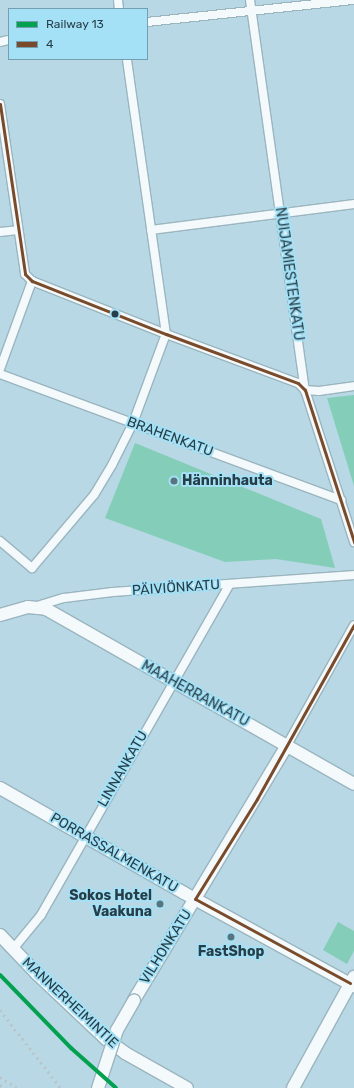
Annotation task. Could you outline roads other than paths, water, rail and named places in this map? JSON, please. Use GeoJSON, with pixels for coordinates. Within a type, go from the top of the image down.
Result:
{"type":"FeatureCollection","features":[{"type":"Feature","properties":{"kind":"street","name":"NUIJAMIESTENKATU"},"geometry":{"type":"LineString","coordinates":[[250,0],[305,390],[354,542]]}},
{"type":"Feature","properties":{"kind":"street"},"geometry":{"type":"LineString","coordinates":[[148,22],[354,0]]}},
{"type":"Feature","properties":{"kind":"street"},"geometry":{"type":"LineString","coordinates":[[0,541],[32,568],[94,495],[112,466],[133,423],[166,334],[126,60]]}},
{"type":"Feature","properties":{"kind":"street"},"geometry":{"type":"LineString","coordinates":[[0,104],[25,274],[32,281],[166,334],[298,383],[305,390],[354,386]]}},
{"type":"Feature","properties":{"kind":"street"},"geometry":{"type":"LineString","coordinates":[[151,230],[354,204]]}},
{"type":"Feature","properties":{"kind":"street"},"geometry":{"type":"LineString","coordinates":[[0,232],[18,230]]}},
{"type":"Feature","properties":{"kind":"street"},"geometry":{"type":"LineString","coordinates":[[0,369],[32,281]]}},
{"type":"Feature","properties":{"kind":"street","name":"BRAHENKATU"},"geometry":{"type":"LineString","coordinates":[[0,374],[341,500]]}},
{"type":"Feature","properties":{"kind":"street","name":"PÄIVIÖNKATU"},"geometry":{"type":"LineString","coordinates":[[0,615],[35,607],[64,598],[113,592],[229,585],[354,574]]}},
{"type":"Feature","properties":{"kind":"street","name":"LINNANKATU"},"geometry":{"type":"LineString","coordinates":[[13,949],[41,915],[229,585]]}},
{"type":"Feature","properties":{"kind":"street","name":"MAAHERRANKATU"},"geometry":{"type":"LineString","coordinates":[[35,607],[46,609],[354,784]]}},
{"type":"Feature","properties":{"kind":"street","name":"VILHONKATU"},"geometry":{"type":"LineString","coordinates":[[98,1088],[117,1030],[287,745],[354,625]]}},
{"type":"Feature","properties":{"kind":"street","name":"PORRASSALMENKATU"},"geometry":{"type":"LineString","coordinates":[[0,788],[195,899],[353,982]]}},
{"type":"Feature","properties":{"kind":"street","name":"MANNERHEIMINTIE"},"geometry":{"type":"LineString","coordinates":[[0,934],[37,974],[106,1039],[125,1053],[187,1088]]}},
{"type":"Feature","properties":{"kind":"street"},"geometry":{"type":"LineString","coordinates":[[292,1088],[353,982]]}},
{"type":"Feature","properties":{"kind":"railway"},"geometry":{"type":"LineString","coordinates":[[0,1010],[61,1088]]}},
{"type":"Feature","properties":{"kind":"railway"},"geometry":{"type":"LineString","coordinates":[[0,1077],[17,1088]]}},
{"type":"Feature","properties":{"kind":"railway"},"geometry":{"type":"LineString","coordinates":[[0,1085],[6,1088]]}},
{"type":"Feature","properties":{"kind":"rail line","name":"13"},"geometry":{"type":"LineString","coordinates":[[0,975],[71,1048],[116,1088]]}},
{"type":"Feature","properties":{"kind":"place","name":"Hänninhauta"},"geometry":{"type":"Point","coordinates":[174,481]}},
{"type":"Feature","properties":{"kind":"place","name":"Sokos Hotel Vaakuna"},"geometry":{"type":"Point","coordinates":[160,904]}},
{"type":"Feature","properties":{"kind":"place","name":"FastShop"},"geometry":{"type":"Point","coordinates":[231,937]}}]}
